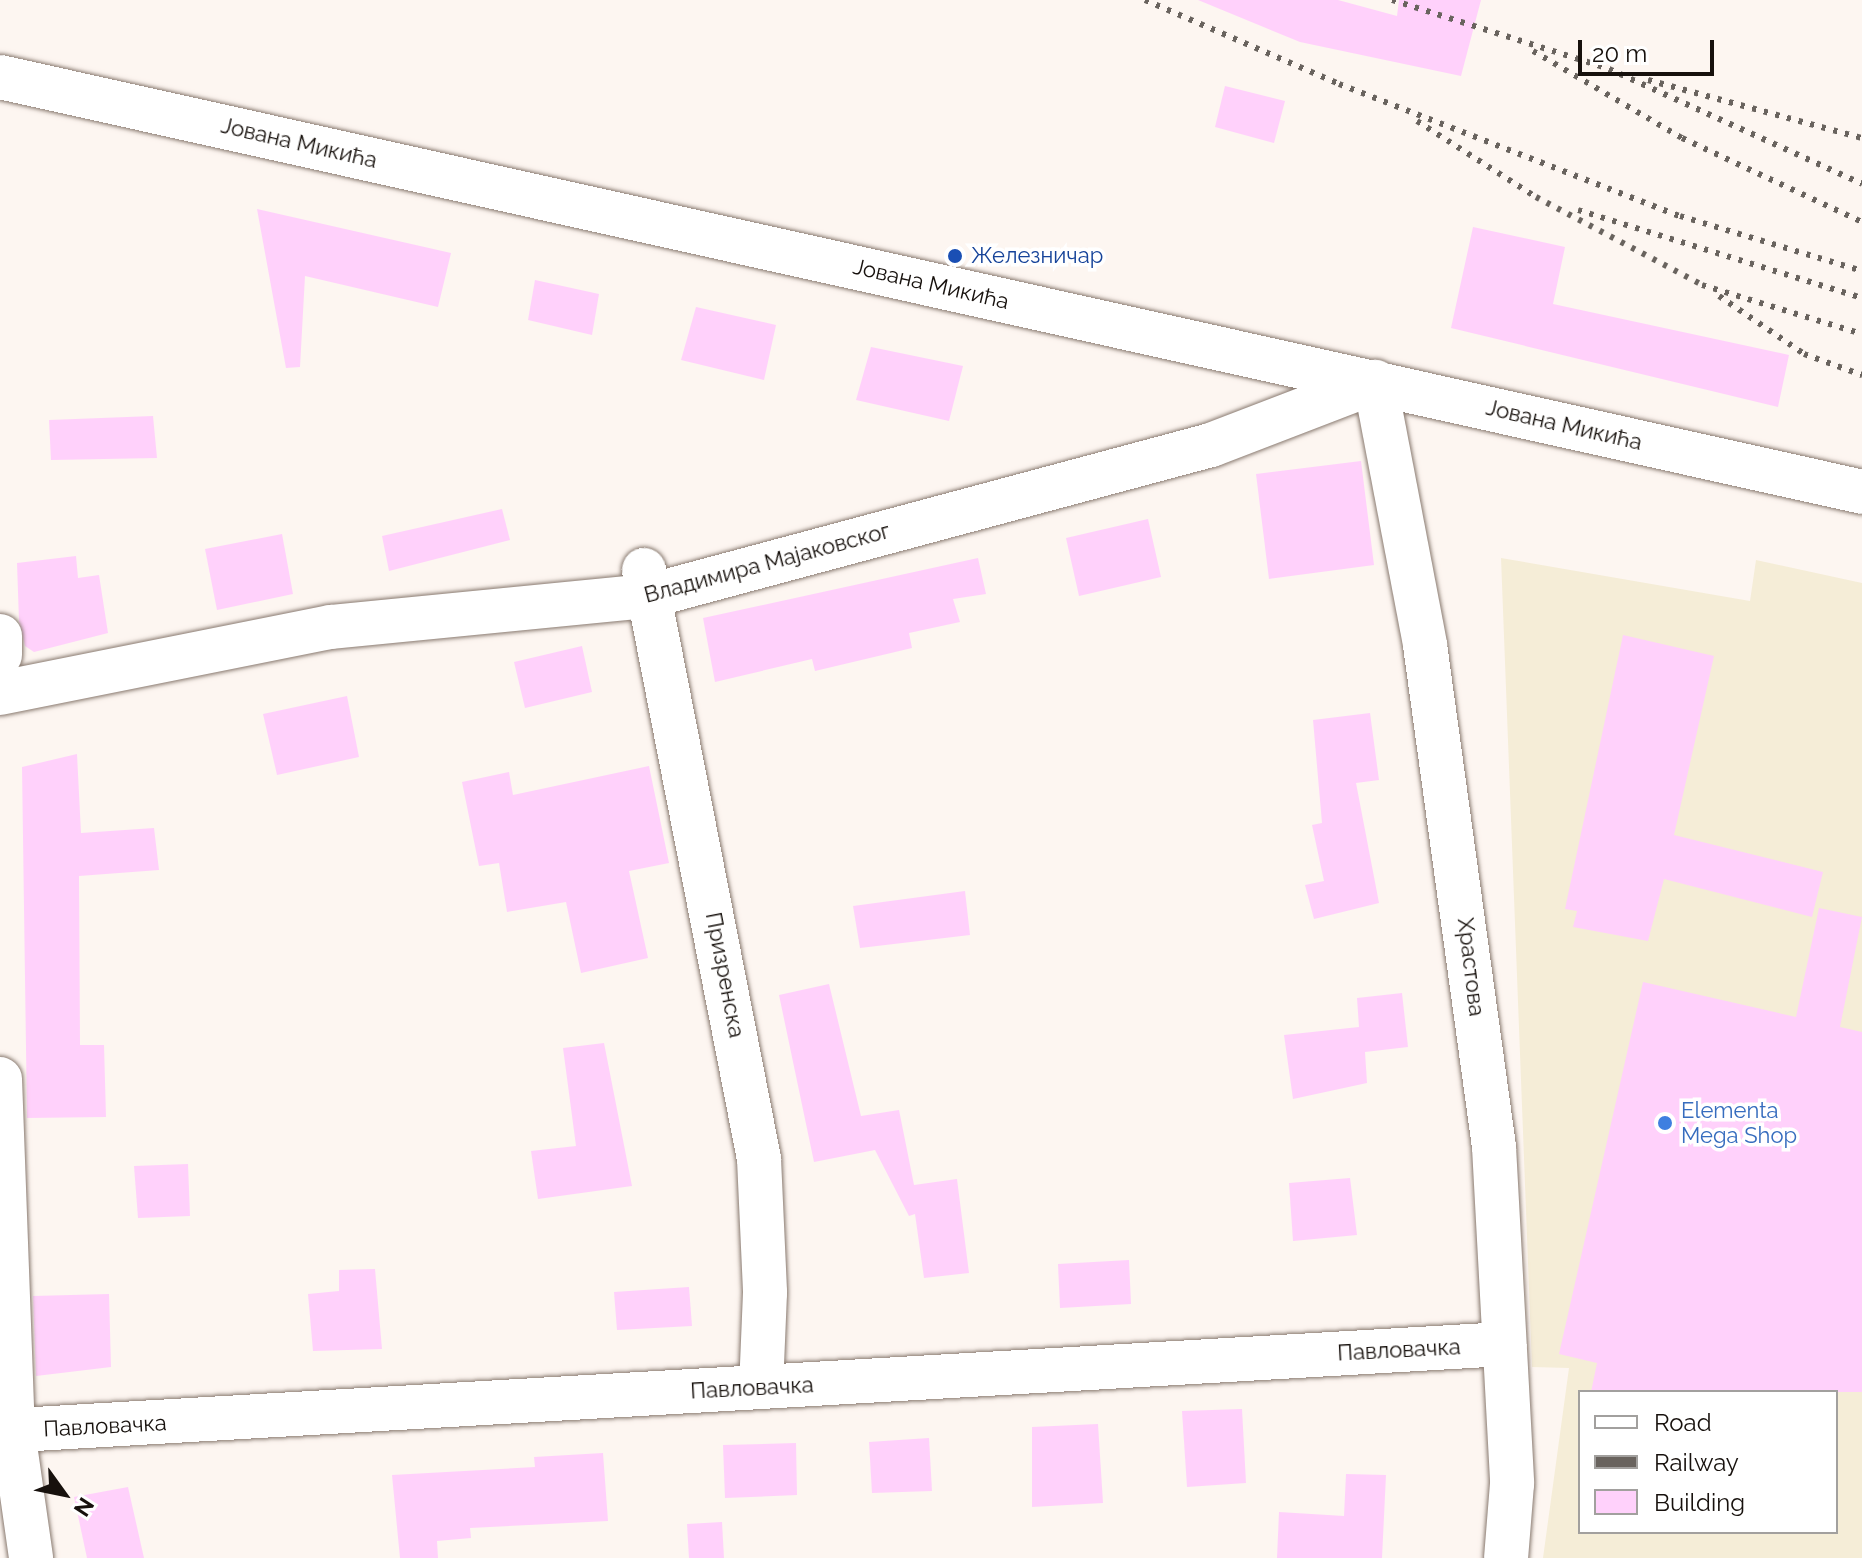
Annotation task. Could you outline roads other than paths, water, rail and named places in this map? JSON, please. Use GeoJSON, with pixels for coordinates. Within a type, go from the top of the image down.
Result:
{"type":"FeatureCollection","features":[{"type":"Feature","properties":{"kind":"street","name":"Јована Микића"},"geometry":{"type":"LineString","coordinates":[[0,77],[1862,492]]}},
{"type":"Feature","properties":{"kind":"street","name":"Владимира Мајаковског"},"geometry":{"type":"LineString","coordinates":[[0,693],[331,627],[646,582],[1211,445],[1375,382]]}},
{"type":"Feature","properties":{"kind":"street","name":"Храстова"},"geometry":{"type":"LineString","coordinates":[[1375,382],[1425,645],[1464,909],[1494,1147],[1512,1484],[1506,1558]]}},
{"type":"Feature","properties":{"kind":"street","name":"Призренска"},"geometry":{"type":"LineString","coordinates":[[646,582],[759,1159],[765,1293],[761,1387]]}},
{"type":"Feature","properties":{"kind":"street"},"geometry":{"type":"LineString","coordinates":[[0,636],[0,655]]}},
{"type":"Feature","properties":{"kind":"street"},"geometry":{"type":"LineString","coordinates":[[0,1079],[6,1431],[31,1558]]}},
{"type":"Feature","properties":{"kind":"street","name":"Павловачка"},"geometry":{"type":"LineString","coordinates":[[6,1431],[1504,1344]]}},
{"type":"Feature","properties":{"kind":"railway"},"geometry":{"type":"LineString","coordinates":[[1145,0],[1339,84],[1680,216],[1862,271]]}},
{"type":"Feature","properties":{"kind":"railway"},"geometry":{"type":"LineString","coordinates":[[1392,0],[1609,69],[1862,184]]}},
{"type":"Feature","properties":{"kind":"railway"},"geometry":{"type":"LineString","coordinates":[[1533,51],[1682,138],[1862,222]]}},
{"type":"Feature","properties":{"kind":"railway"},"geometry":{"type":"LineString","coordinates":[[1648,80],[1862,138]]}},
{"type":"Feature","properties":{"kind":"railway"},"geometry":{"type":"LineString","coordinates":[[1417,121],[1536,197],[1702,285],[1862,334]]}},
{"type":"Feature","properties":{"kind":"railway"},"geometry":{"type":"LineString","coordinates":[[1578,210],[1862,298]]}},
{"type":"Feature","properties":{"kind":"railway"},"geometry":{"type":"LineString","coordinates":[[1719,296],[1804,354],[1862,375]]}},
{"type":"Feature","properties":{"kind":"place","name":"Железничар"},"geometry":{"type":"Point","coordinates":[955,256]}},
{"type":"Feature","properties":{"kind":"place","name":"Elementa Mega Shop"},"geometry":{"type":"Point","coordinates":[1665,1123]}}]}
